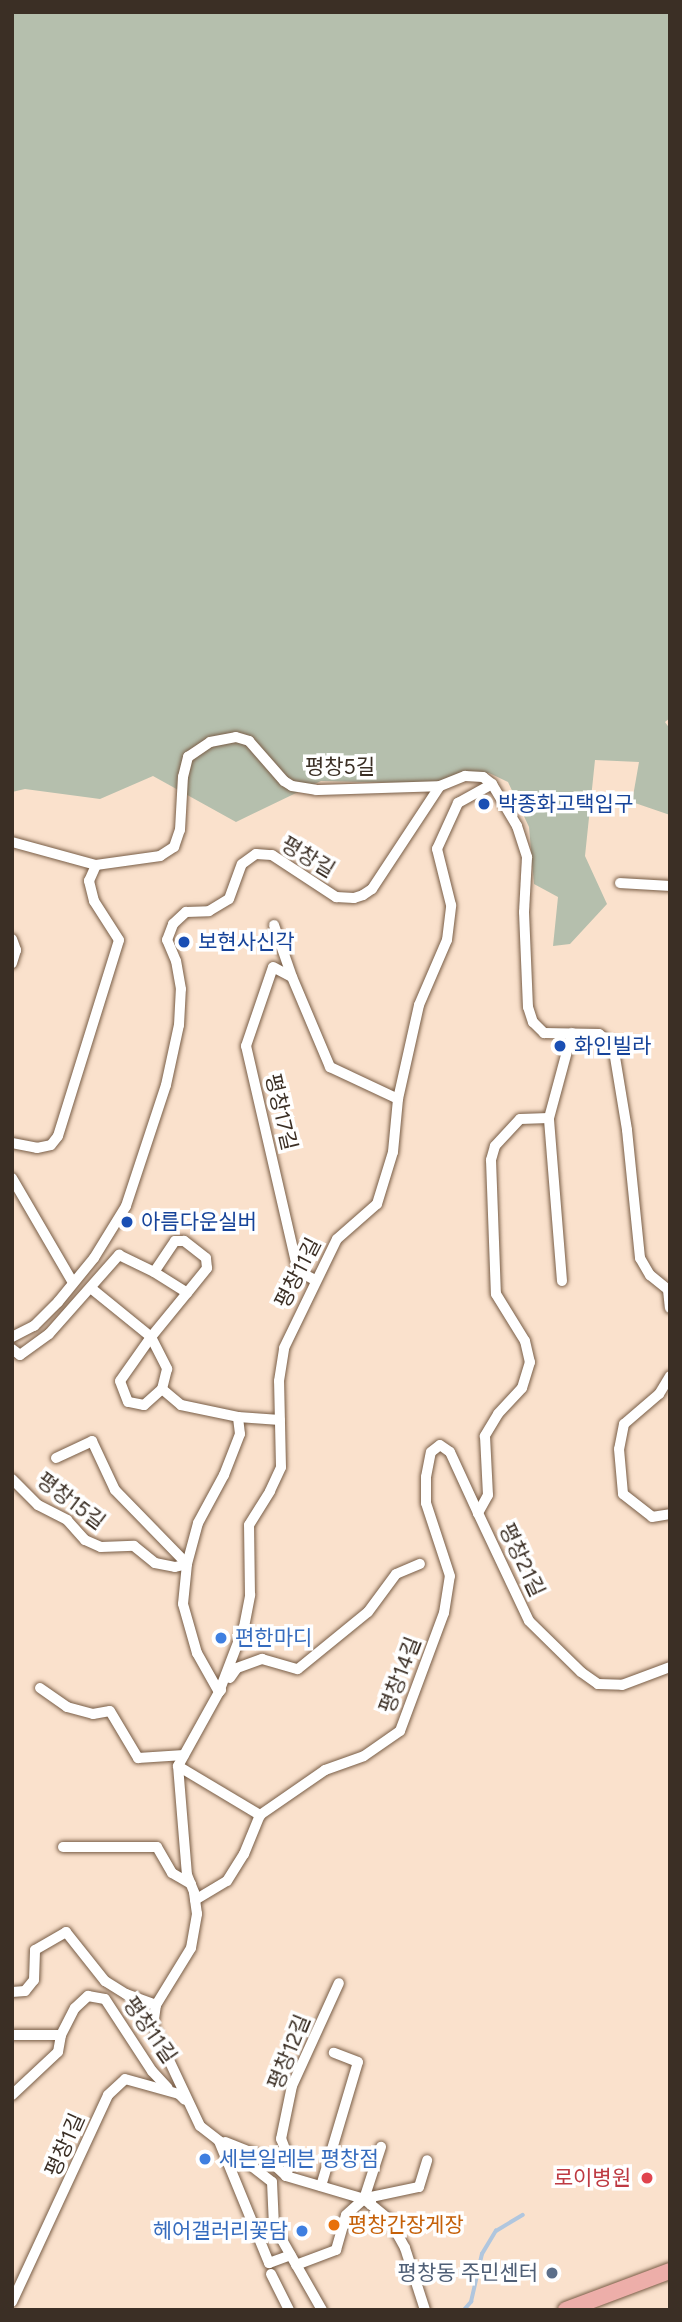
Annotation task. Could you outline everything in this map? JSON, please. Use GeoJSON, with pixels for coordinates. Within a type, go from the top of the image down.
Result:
{"type":"FeatureCollection","features":[{"type":"Feature","properties":{"kind":"main road"},"geometry":{"type":"LineString","coordinates":[[566,2310],[670,2271]]}},
{"type":"Feature","properties":{"kind":"street","name":"평창5길"},"geometry":{"type":"LineString","coordinates":[[12,842],[96,865],[160,856],[174,847],[180,830],[183,777],[188,757],[211,742],[236,737],[249,741],[284,781],[292,786],[316,790],[440,786]]}},
{"type":"Feature","properties":{"kind":"street"},"geometry":{"type":"LineString","coordinates":[[440,786],[456,778],[477,775],[492,784],[517,826],[527,857],[524,912],[528,1007],[533,1021],[544,1033],[599,1034],[612,1045],[627,1130],[640,1258],[650,1275],[669,1290],[670,1308]]}},
{"type":"Feature","properties":{"kind":"street","name":"평창11길"},"geometry":{"type":"LineString","coordinates":[[219,1692],[244,1627],[248,1605],[249,1525],[281,1467],[279,1381],[284,1348],[337,1239],[377,1204],[393,1152],[398,1099],[419,1005],[447,940],[451,905],[437,849],[458,803],[492,784]]}},
{"type":"Feature","properties":{"kind":"street","name":"평창길"},"geometry":{"type":"LineString","coordinates":[[12,1337],[34,1326],[73,1283],[94,1258],[126,1206],[166,1085],[179,1025],[181,989],[176,961],[167,940],[173,924],[186,912],[209,911],[229,899],[242,864],[256,855],[272,855],[336,897],[355,898],[363,894],[379,878],[440,786]]}},
{"type":"Feature","properties":{"kind":"street"},"geometry":{"type":"LineString","coordinates":[[12,1143],[37,1148],[51,1145],[58,1136],[119,940],[94,901],[89,881],[96,865]]}},
{"type":"Feature","properties":{"kind":"street"},"geometry":{"type":"LineString","coordinates":[[620,883],[670,886]]}},
{"type":"Feature","properties":{"kind":"street"},"geometry":{"type":"LineString","coordinates":[[274,925],[292,977],[331,1067],[398,1099]]}},
{"type":"Feature","properties":{"kind":"street"},"geometry":{"type":"LineString","coordinates":[[12,939],[16,950],[12,963]]}},
{"type":"Feature","properties":{"kind":"street","name":"평창17길"},"geometry":{"type":"LineString","coordinates":[[292,977],[273,967],[246,1046],[298,1270],[315,1280]]}},
{"type":"Feature","properties":{"kind":"street"},"geometry":{"type":"LineString","coordinates":[[562,1281],[549,1118],[572,1033]]}},
{"type":"Feature","properties":{"kind":"street","name":"평창21길"},"geometry":{"type":"LineString","coordinates":[[549,1118],[520,1119],[495,1146],[491,1160],[496,1294],[525,1342],[530,1362],[522,1388],[498,1415],[485,1436],[488,1494],[478,1513],[529,1621],[581,1672],[598,1684],[622,1685],[670,1667]]}},
{"type":"Feature","properties":{"kind":"street"},"geometry":{"type":"LineString","coordinates":[[12,1178],[73,1283]]}},
{"type":"Feature","properties":{"kind":"street"},"geometry":{"type":"LineString","coordinates":[[92,1289],[151,1337],[167,1369],[162,1389],[144,1405],[128,1402],[120,1381],[151,1337],[207,1268],[206,1258],[184,1241],[175,1241],[154,1272]]}},
{"type":"Feature","properties":{"kind":"street"},"geometry":{"type":"LineString","coordinates":[[12,1349],[20,1354],[49,1334],[92,1289],[119,1255],[154,1272],[187,1293]]}},
{"type":"Feature","properties":{"kind":"street"},"geometry":{"type":"LineString","coordinates":[[670,1376],[659,1394],[624,1424],[619,1449],[623,1494],[652,1517],[670,1514]]}},
{"type":"Feature","properties":{"kind":"street"},"geometry":{"type":"LineString","coordinates":[[162,1389],[181,1405],[238,1418],[280,1420]]}},
{"type":"Feature","properties":{"kind":"street"},"geometry":{"type":"LineString","coordinates":[[219,1692],[197,1653],[183,1604],[187,1564],[198,1522],[224,1475],[240,1434],[238,1418]]}},
{"type":"Feature","properties":{"kind":"street","name":"평창15길"},"geometry":{"type":"LineString","coordinates":[[56,1458],[92,1441],[115,1490],[187,1564]]}},
{"type":"Feature","properties":{"kind":"street","name":"평창14길"},"geometry":{"type":"LineString","coordinates":[[260,1815],[325,1770],[364,1756],[400,1731],[444,1613],[450,1576],[426,1503],[426,1477],[431,1452],[440,1445],[450,1452],[478,1513]]}},
{"type":"Feature","properties":{"kind":"street","name":"평창15길"},"geometry":{"type":"LineString","coordinates":[[12,1479],[38,1505],[67,1520],[85,1540],[102,1548],[134,1546],[155,1563],[175,1567],[187,1564]]}},
{"type":"Feature","properties":{"kind":"street","name":"평창11길"},"geometry":{"type":"LineString","coordinates":[[322,2310],[274,2226],[272,2182],[200,2126],[153,2026],[156,2005],[191,1948],[197,1914],[180,1816],[178,1766],[219,1692],[237,1668],[262,1659],[298,1669],[368,1612],[396,1574],[420,1564]]}},
{"type":"Feature","properties":{"kind":"street"},"geometry":{"type":"LineString","coordinates":[[40,1688],[67,1707],[93,1714],[110,1711],[138,1758],[184,1755]]}},
{"type":"Feature","properties":{"kind":"street"},"geometry":{"type":"LineString","coordinates":[[178,1766],[260,1815],[244,1854],[227,1881],[195,1900]]}},
{"type":"Feature","properties":{"kind":"street"},"geometry":{"type":"LineString","coordinates":[[63,1847],[157,1847],[172,1873],[191,1884]]}},
{"type":"Feature","properties":{"kind":"street"},"geometry":{"type":"LineString","coordinates":[[12,1992],[25,1991],[34,1980],[35,1950],[66,1932],[105,1981],[126,1994],[156,2005]]}},
{"type":"Feature","properties":{"kind":"street","name":"평창12길"},"geometry":{"type":"LineString","coordinates":[[286,2176],[290,2162],[281,2138],[292,2085],[339,1983]]}},
{"type":"Feature","properties":{"kind":"street","name":"평창11길"},"geometry":{"type":"LineString","coordinates":[[12,2095],[58,2052],[61,2035],[75,2008],[88,1996],[105,1999],[152,2071],[171,2091],[181,2085]]}},
{"type":"Feature","properties":{"kind":"street"},"geometry":{"type":"LineString","coordinates":[[12,2035],[61,2035]]}},
{"type":"Feature","properties":{"kind":"street","name":"평창12길"},"geometry":{"type":"LineString","coordinates":[[321,2186],[359,2062],[334,2053]]}},
{"type":"Feature","properties":{"kind":"street","name":"평창1길"},"geometry":{"type":"LineString","coordinates":[[12,2302],[108,2095],[125,2079],[179,2094],[194,2112]]}},
{"type":"Feature","properties":{"kind":"street"},"geometry":{"type":"LineString","coordinates":[[219,2140],[240,2145],[268,2159],[286,2176],[368,2202],[389,2219],[405,2248],[425,2310]]}},
{"type":"Feature","properties":{"kind":"street","name":"평창11길"},"geometry":{"type":"LineString","coordinates":[[219,2140],[269,2263],[336,2250],[346,2215],[368,2202]]}},
{"type":"Feature","properties":{"kind":"street"},"geometry":{"type":"LineString","coordinates":[[368,2202],[371,2169],[381,2147]]}},
{"type":"Feature","properties":{"kind":"street"},"geometry":{"type":"LineString","coordinates":[[368,2202],[371,2197],[419,2187],[427,2160]]}},
{"type":"Feature","properties":{"kind":"street"},"geometry":{"type":"LineString","coordinates":[[271,2274],[289,2310]]}},
{"type":"Feature","properties":{"kind":"green space"},"geometry":{"type":"Polygon","coordinates":[[[12,12],[670,12],[670,718],[665,722],[670,729],[670,815],[632,802],[639,762],[595,760],[585,856],[607,904],[570,944],[553,946],[558,897],[534,884],[529,827],[508,782],[489,773],[449,778],[443,784],[321,781],[236,822],[153,776],[100,799],[25,789],[12,792],[12,12]]]}},
{"type":"Feature","properties":{"kind":"waterway"},"geometry":{"type":"LineString","coordinates":[[464,2310],[471,2302],[482,2254],[496,2231],[523,2215]]}},
{"type":"Feature","properties":{"kind":"place","name":"박종화고택입구"},"geometry":{"type":"Point","coordinates":[484,804]}},
{"type":"Feature","properties":{"kind":"place","name":"보현사신각"},"geometry":{"type":"Point","coordinates":[184,942]}},
{"type":"Feature","properties":{"kind":"place","name":"화인빌라"},"geometry":{"type":"Point","coordinates":[560,1046]}},
{"type":"Feature","properties":{"kind":"place","name":"아름다운실버"},"geometry":{"type":"Point","coordinates":[127,1222]}},
{"type":"Feature","properties":{"kind":"place","name":"편한마디"},"geometry":{"type":"Point","coordinates":[221,1638]}},
{"type":"Feature","properties":{"kind":"place","name":"세븐일레븐 평창점"},"geometry":{"type":"Point","coordinates":[205,2159]}},
{"type":"Feature","properties":{"kind":"place","name":"로이병원"},"geometry":{"type":"Point","coordinates":[647,2178]}},
{"type":"Feature","properties":{"kind":"place","name":"평창간장게장"},"geometry":{"type":"Point","coordinates":[334,2225]}},
{"type":"Feature","properties":{"kind":"place","name":"헤어갤러리꽃담"},"geometry":{"type":"Point","coordinates":[302,2231]}},
{"type":"Feature","properties":{"kind":"place","name":"평창동 주민센터"},"geometry":{"type":"Point","coordinates":[552,2273]}}]}
